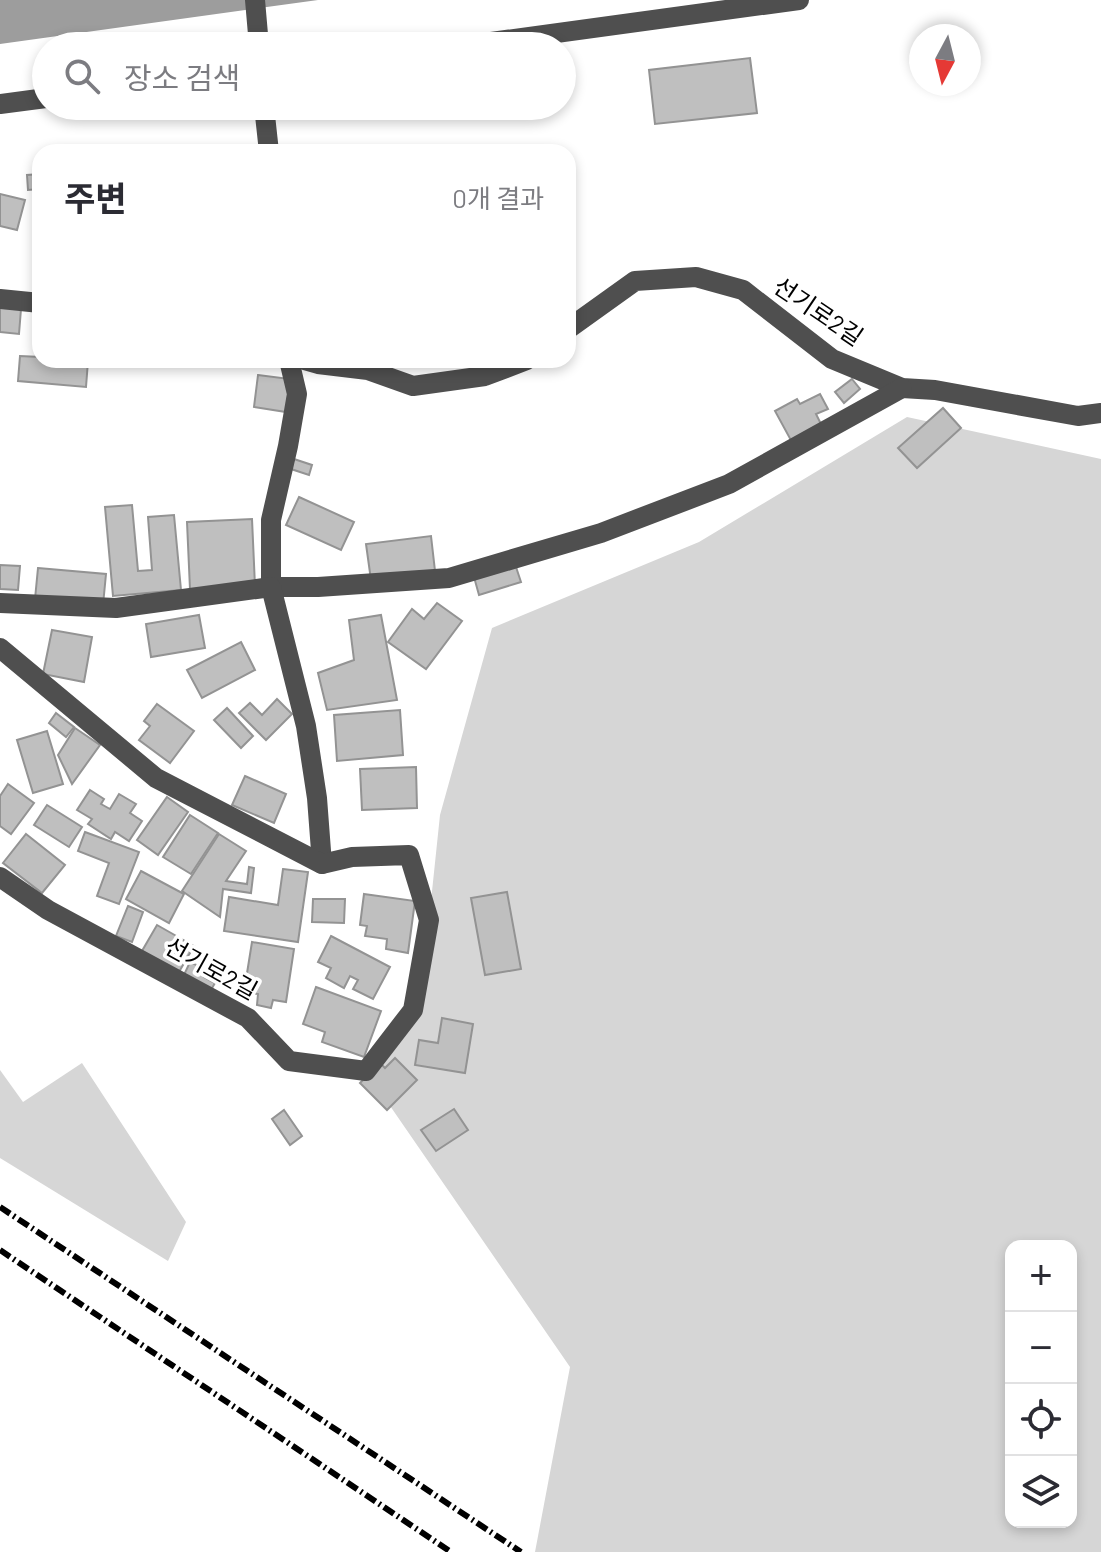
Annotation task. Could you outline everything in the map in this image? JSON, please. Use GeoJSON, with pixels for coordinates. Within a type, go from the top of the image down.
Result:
{"type":"FeatureCollection","features":[{"type":"Feature","properties":{"kind":"street"},"geometry":{"type":"LineString","coordinates":[[255,0],[258,32]]}},
{"type":"Feature","properties":{"kind":"street"},"geometry":{"type":"LineString","coordinates":[[565,32],[799,0]]}},
{"type":"Feature","properties":{"kind":"street"},"geometry":{"type":"LineString","coordinates":[[0,104],[32,100]]}},
{"type":"Feature","properties":{"kind":"street"},"geometry":{"type":"LineString","coordinates":[[266,120],[268,144]]}},
{"type":"Feature","properties":{"kind":"street","name":"선기로2길"},"geometry":{"type":"LineString","coordinates":[[576,323],[635,281],[696,277],[743,290],[832,359],[902,388],[935,390],[1078,416],[1101,413]]}},
{"type":"Feature","properties":{"kind":"street"},"geometry":{"type":"LineString","coordinates":[[0,299],[32,302]]}},
{"type":"Feature","properties":{"kind":"street"},"geometry":{"type":"LineString","coordinates":[[291,368],[297,394],[271,520],[271,587],[306,726],[317,798],[322,864]]}},
{"type":"Feature","properties":{"kind":"street"},"geometry":{"type":"LineString","coordinates":[[351,368],[368,370],[413,386],[485,376],[506,368]]}},
{"type":"Feature","properties":{"kind":"street"},"geometry":{"type":"LineString","coordinates":[[0,603],[116,608],[271,587],[449,578],[601,533],[729,484],[902,388]]}},
{"type":"Feature","properties":{"kind":"street"},"geometry":{"type":"LineString","coordinates":[[0,648],[156,778],[322,864]]}},
{"type":"Feature","properties":{"kind":"street","name":"선기로2길"},"geometry":{"type":"LineString","coordinates":[[0,877],[48,910],[248,1018],[289,1061],[366,1071],[413,1010],[429,920],[409,855],[352,857],[322,864]]}},
{"type":"Feature","properties":{"kind":"shaded area"},"geometry":{"type":"Polygon","coordinates":[[[0,0],[318,0],[87,32],[32,32],[32,40],[0,44],[0,0]]]}},
{"type":"Feature","properties":{"kind":"shaded area"},"geometry":{"type":"Polygon","coordinates":[[[907,417],[1101,459],[1101,1552],[535,1552],[570,1367],[366,1071],[413,1010],[429,920],[440,815],[492,628],[699,542],[907,417]]]}},
{"type":"Feature","properties":{"kind":"shaded area"},"geometry":{"type":"Polygon","coordinates":[[[82,1063],[186,1222],[168,1261],[0,1158],[0,1070],[23,1102],[82,1063]]]}},
{"type":"Feature","properties":{"kind":"building"},"geometry":{"type":"Polygon","coordinates":[[[750,58],[757,113],[655,124],[649,70],[750,58]]]}},
{"type":"Feature","properties":{"kind":"building"},"geometry":{"type":"Polygon","coordinates":[[[27,175],[32,175],[32,190],[28,190],[27,175]]]}},
{"type":"Feature","properties":{"kind":"building"},"geometry":{"type":"Polygon","coordinates":[[[0,194],[25,200],[17,230],[0,226],[0,194]]]}},
{"type":"Feature","properties":{"kind":"building"},"geometry":{"type":"Polygon","coordinates":[[[0,307],[21,309],[19,334],[0,332],[0,307]]]}},
{"type":"Feature","properties":{"kind":"building"},"geometry":{"type":"Polygon","coordinates":[[[20,356],[32,357],[32,368],[87,368],[86,387],[18,381],[20,356]]]}},
{"type":"Feature","properties":{"kind":"building"},"geometry":{"type":"Polygon","coordinates":[[[258,375],[290,379],[286,412],[254,407],[258,375]]]}},
{"type":"Feature","properties":{"kind":"building"},"geometry":{"type":"Polygon","coordinates":[[[852,379],[860,389],[844,403],[835,392],[852,379]]]}},
{"type":"Feature","properties":{"kind":"building"},"geometry":{"type":"Polygon","coordinates":[[[820,394],[828,409],[816,414],[823,428],[793,444],[775,411],[797,399],[800,404],[820,394]]]}},
{"type":"Feature","properties":{"kind":"building"},"geometry":{"type":"Polygon","coordinates":[[[943,408],[961,428],[917,468],[898,448],[943,408]]]}},
{"type":"Feature","properties":{"kind":"building"},"geometry":{"type":"Polygon","coordinates":[[[294,459],[312,465],[309,475],[291,469],[294,459]]]}},
{"type":"Feature","properties":{"kind":"building"},"geometry":{"type":"Polygon","coordinates":[[[299,497],[354,522],[341,550],[286,525],[299,497]]]}},
{"type":"Feature","properties":{"kind":"building"},"geometry":{"type":"Polygon","coordinates":[[[132,505],[138,571],[152,570],[148,517],[174,515],[181,590],[113,596],[105,507],[132,505]]]}},
{"type":"Feature","properties":{"kind":"building"},"geometry":{"type":"Polygon","coordinates":[[[252,519],[255,586],[190,589],[187,522],[252,519]]]}},
{"type":"Feature","properties":{"kind":"building"},"geometry":{"type":"Polygon","coordinates":[[[431,536],[435,571],[371,580],[366,544],[431,536]]]}},
{"type":"Feature","properties":{"kind":"building"},"geometry":{"type":"Polygon","coordinates":[[[515,564],[521,582],[479,595],[474,577],[515,564]]]}},
{"type":"Feature","properties":{"kind":"building"},"geometry":{"type":"Polygon","coordinates":[[[0,565],[20,566],[18,590],[0,589],[0,565]]]}},
{"type":"Feature","properties":{"kind":"building"},"geometry":{"type":"Polygon","coordinates":[[[38,568],[106,574],[103,605],[35,599],[38,568]]]}},
{"type":"Feature","properties":{"kind":"building"},"geometry":{"type":"Polygon","coordinates":[[[437,603],[462,621],[426,669],[388,642],[412,609],[424,619],[437,603]]]}},
{"type":"Feature","properties":{"kind":"building"},"geometry":{"type":"Polygon","coordinates":[[[199,615],[205,648],[151,657],[146,624],[199,615]]]}},
{"type":"Feature","properties":{"kind":"building"},"geometry":{"type":"Polygon","coordinates":[[[381,615],[397,700],[327,710],[318,673],[354,660],[349,620],[381,615]]]}},
{"type":"Feature","properties":{"kind":"building"},"geometry":{"type":"Polygon","coordinates":[[[52,630],[92,637],[84,682],[43,674],[52,630]]]}},
{"type":"Feature","properties":{"kind":"building"},"geometry":{"type":"Polygon","coordinates":[[[241,642],[255,670],[202,698],[187,670],[241,642]]]}},
{"type":"Feature","properties":{"kind":"building"},"geometry":{"type":"Polygon","coordinates":[[[277,699],[292,714],[266,740],[239,713],[250,703],[262,715],[277,699]]]}},
{"type":"Feature","properties":{"kind":"building"},"geometry":{"type":"Polygon","coordinates":[[[157,704],[194,731],[170,763],[139,740],[150,726],[144,721],[157,704]]]}},
{"type":"Feature","properties":{"kind":"building"},"geometry":{"type":"Polygon","coordinates":[[[227,708],[253,736],[241,748],[214,720],[227,708]]]}},
{"type":"Feature","properties":{"kind":"building"},"geometry":{"type":"Polygon","coordinates":[[[400,710],[403,755],[337,761],[334,715],[400,710]]]}},
{"type":"Feature","properties":{"kind":"building"},"geometry":{"type":"Polygon","coordinates":[[[56,713],[74,727],[66,737],[49,723],[56,713]]]}},
{"type":"Feature","properties":{"kind":"building"},"geometry":{"type":"Polygon","coordinates":[[[75,728],[100,745],[72,784],[58,755],[75,728]]]}},
{"type":"Feature","properties":{"kind":"building"},"geometry":{"type":"Polygon","coordinates":[[[47,731],[63,784],[33,793],[17,740],[47,731]]]}},
{"type":"Feature","properties":{"kind":"building"},"geometry":{"type":"Polygon","coordinates":[[[416,767],[417,808],[362,810],[360,769],[416,767]]]}},
{"type":"Feature","properties":{"kind":"building"},"geometry":{"type":"Polygon","coordinates":[[[245,776],[286,794],[274,823],[232,805],[245,776]]]}},
{"type":"Feature","properties":{"kind":"building"},"geometry":{"type":"Polygon","coordinates":[[[8,784],[34,803],[11,834],[0,826],[0,796],[8,784]]]}},
{"type":"Feature","properties":{"kind":"building"},"geometry":{"type":"Polygon","coordinates":[[[90,790],[104,799],[101,804],[110,809],[119,794],[136,804],[130,813],[142,821],[129,841],[115,832],[111,839],[88,824],[92,819],[77,810],[90,790]]]}},
{"type":"Feature","properties":{"kind":"building"},"geometry":{"type":"Polygon","coordinates":[[[167,797],[188,812],[158,855],[137,840],[167,797]]]}},
{"type":"Feature","properties":{"kind":"building"},"geometry":{"type":"Polygon","coordinates":[[[47,805],[82,827],[69,847],[34,825],[47,805]]]}},
{"type":"Feature","properties":{"kind":"building"},"geometry":{"type":"Polygon","coordinates":[[[190,815],[218,833],[191,874],[163,857],[190,815]]]}},
{"type":"Feature","properties":{"kind":"building"},"geometry":{"type":"Polygon","coordinates":[[[85,832],[139,852],[119,904],[97,896],[109,863],[78,851],[85,832]]]}},
{"type":"Feature","properties":{"kind":"building"},"geometry":{"type":"Polygon","coordinates":[[[26,834],[65,865],[42,893],[3,863],[26,834]]]}},
{"type":"Feature","properties":{"kind":"building"},"geometry":{"type":"Polygon","coordinates":[[[219,834],[246,851],[226,881],[247,884],[249,867],[254,868],[251,893],[223,889],[220,917],[182,891],[219,834]]]}},
{"type":"Feature","properties":{"kind":"building"},"geometry":{"type":"Polygon","coordinates":[[[283,869],[308,872],[298,942],[224,931],[229,897],[278,905],[283,869]]]}},
{"type":"Feature","properties":{"kind":"building"},"geometry":{"type":"Polygon","coordinates":[[[141,871],[184,894],[169,923],[126,899],[141,871]]]}},
{"type":"Feature","properties":{"kind":"building"},"geometry":{"type":"Polygon","coordinates":[[[507,892],[521,969],[485,975],[471,898],[507,892]]]}},
{"type":"Feature","properties":{"kind":"building"},"geometry":{"type":"Polygon","coordinates":[[[364,894],[415,901],[408,953],[386,949],[387,939],[365,936],[367,926],[360,925],[364,894]]]}},
{"type":"Feature","properties":{"kind":"building"},"geometry":{"type":"Polygon","coordinates":[[[313,899],[345,899],[344,923],[312,922],[313,899]]]}},
{"type":"Feature","properties":{"kind":"building"},"geometry":{"type":"Polygon","coordinates":[[[128,906],[143,912],[132,942],[116,936],[128,906]]]}},
{"type":"Feature","properties":{"kind":"building"},"geometry":{"type":"Polygon","coordinates":[[[157,925],[194,946],[179,972],[142,951],[157,925]]]}},
{"type":"Feature","properties":{"kind":"building"},"geometry":{"type":"Polygon","coordinates":[[[331,936],[390,967],[373,999],[353,989],[358,980],[350,976],[344,988],[326,978],[331,968],[318,962],[331,936]]]}},
{"type":"Feature","properties":{"kind":"building"},"geometry":{"type":"Polygon","coordinates":[[[252,942],[294,949],[286,1002],[273,1000],[271,1008],[257,1005],[258,994],[244,992],[252,942]]]}},
{"type":"Feature","properties":{"kind":"building"},"geometry":{"type":"Polygon","coordinates":[[[190,962],[207,970],[204,977],[215,983],[211,990],[183,977],[190,962]]]}},
{"type":"Feature","properties":{"kind":"building"},"geometry":{"type":"Polygon","coordinates":[[[316,987],[381,1011],[364,1057],[322,1042],[325,1032],[303,1024],[316,987]]]}},
{"type":"Feature","properties":{"kind":"building"},"geometry":{"type":"Polygon","coordinates":[[[442,1018],[473,1024],[465,1073],[415,1065],[419,1040],[438,1043],[442,1018]]]}},
{"type":"Feature","properties":{"kind":"building"},"geometry":{"type":"Polygon","coordinates":[[[395,1058],[417,1080],[387,1110],[360,1083],[380,1063],[385,1068],[395,1058]]]}},
{"type":"Feature","properties":{"kind":"building"},"geometry":{"type":"Polygon","coordinates":[[[454,1109],[468,1130],[436,1151],[421,1130],[454,1109]]]}},
{"type":"Feature","properties":{"kind":"building"},"geometry":{"type":"Polygon","coordinates":[[[284,1110],[302,1136],[290,1145],[272,1119],[284,1110]]]}},
{"type":"Feature","properties":{"kind":"railway"},"geometry":{"type":"LineString","coordinates":[[0,1207],[521,1552]]}},
{"type":"Feature","properties":{"kind":"railway"},"geometry":{"type":"LineString","coordinates":[[0,1250],[451,1552]]}}]}
